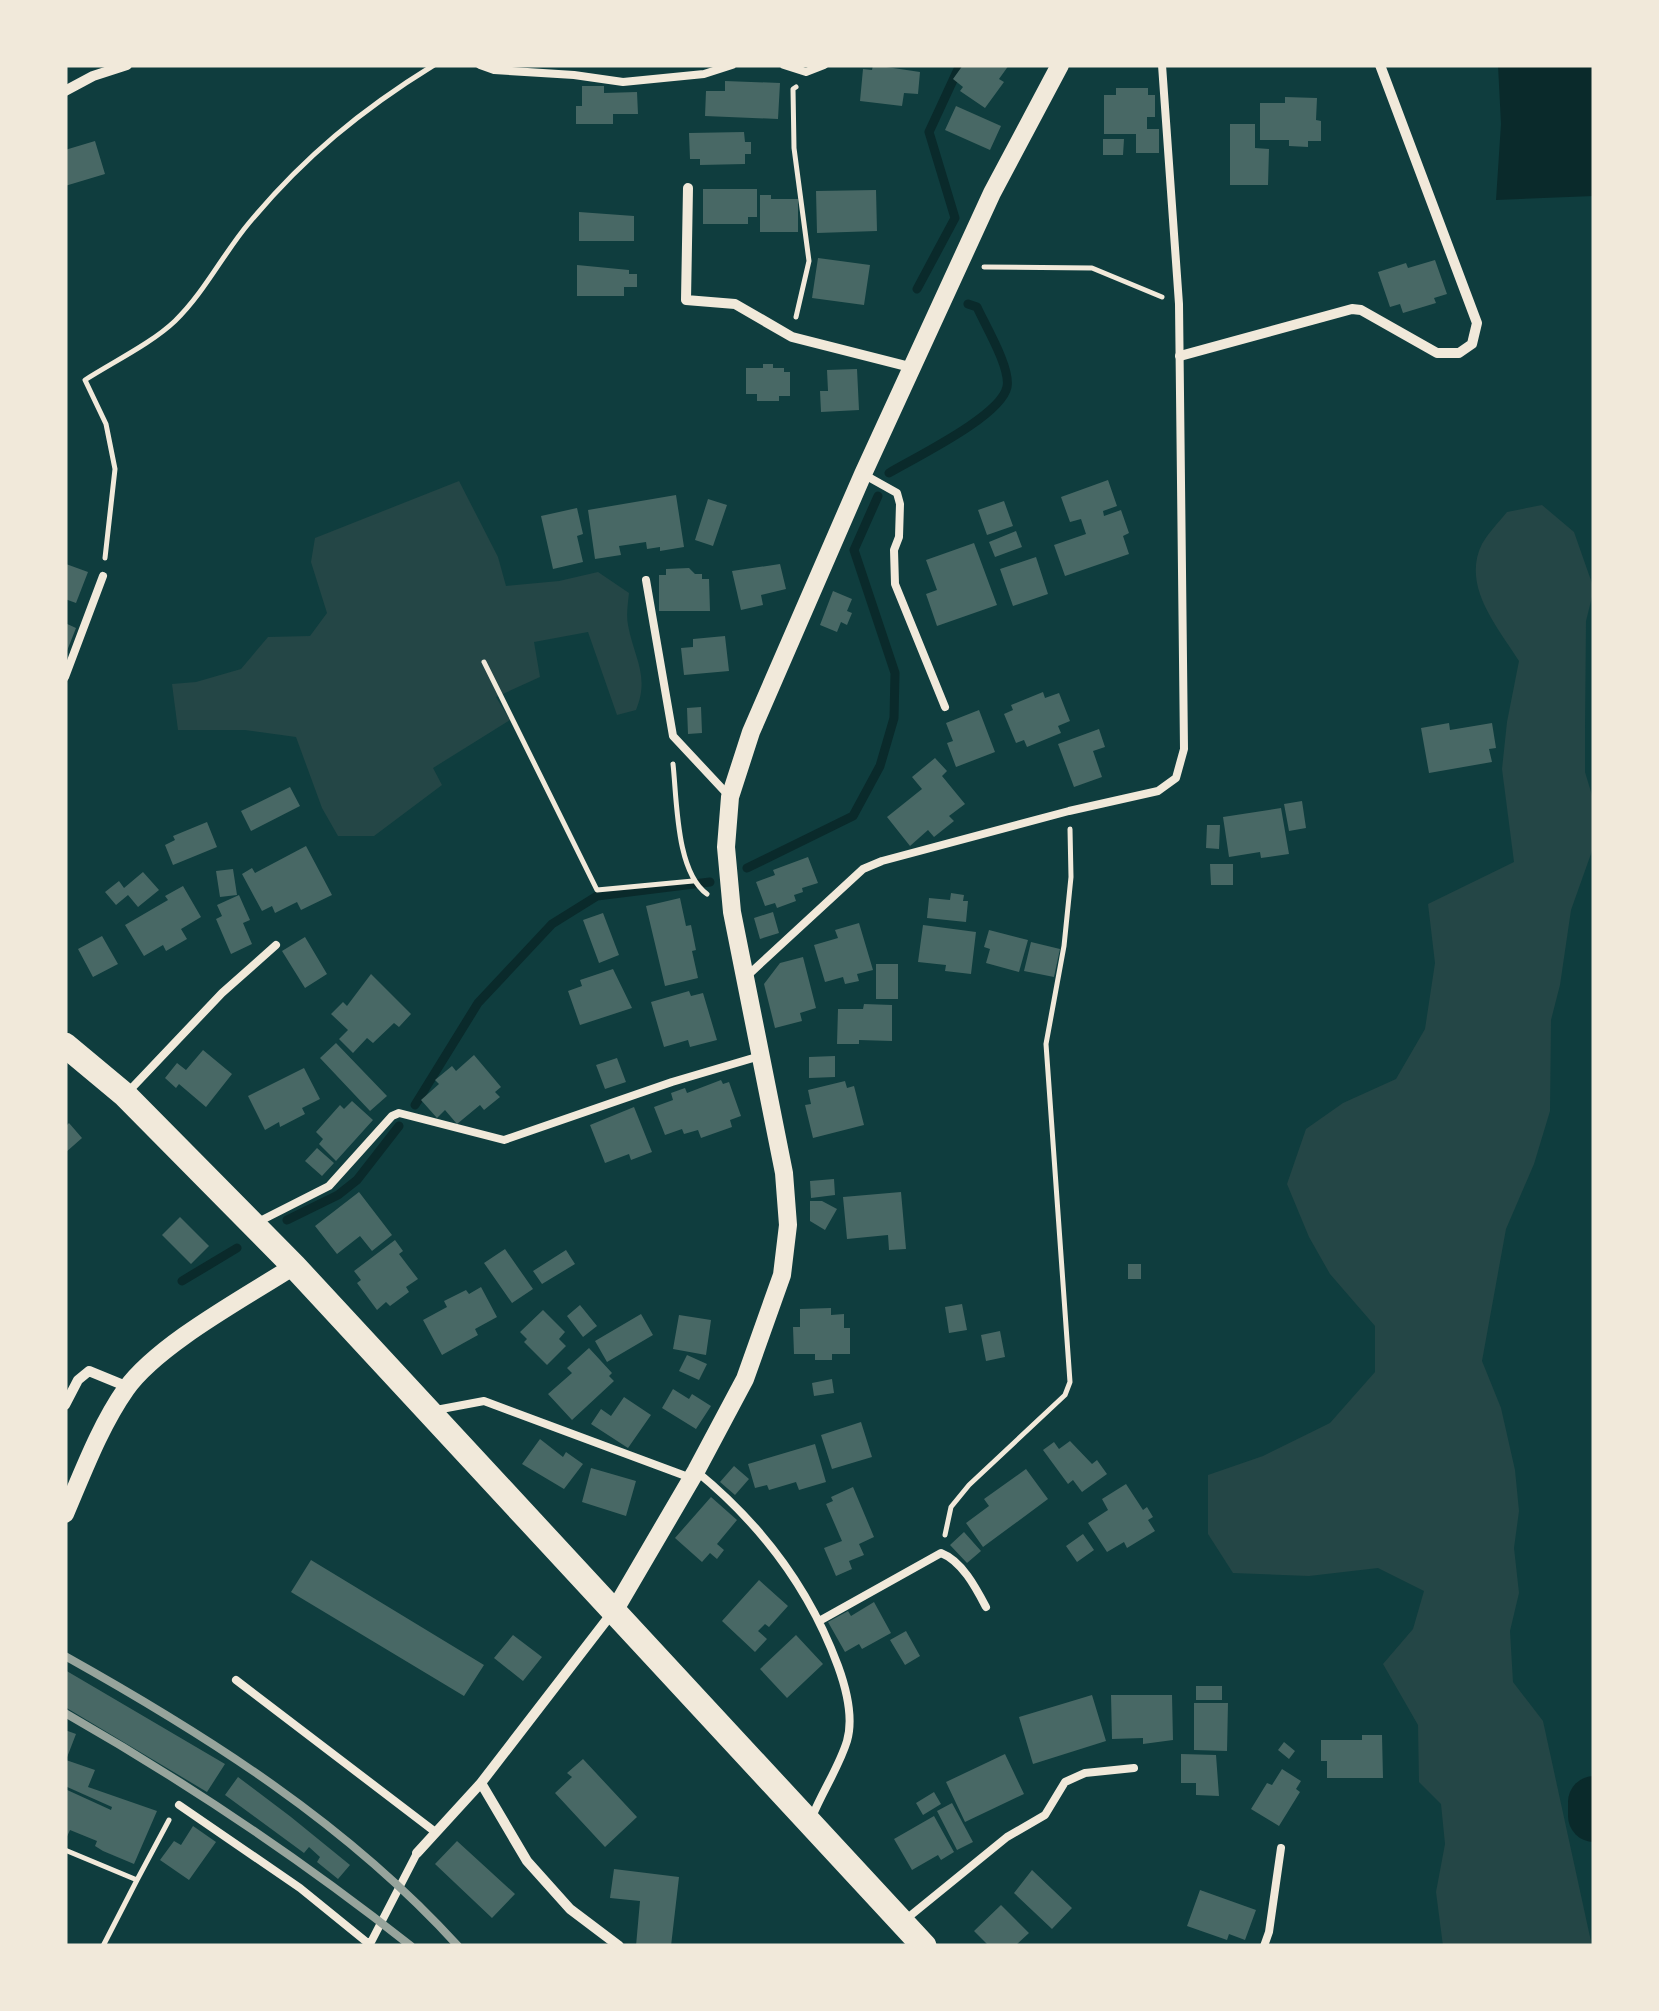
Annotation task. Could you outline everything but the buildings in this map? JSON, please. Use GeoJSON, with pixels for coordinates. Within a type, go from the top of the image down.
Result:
{"type":"FeatureCollection","features":[{"type":"Feature","properties":{"kind":"highway"},"geometry":{"type":"LineString","coordinates":[[65,1046],[125,1095],[294,1266],[924,1946]]}},
{"type":"Feature","properties":{"kind":"street"},"geometry":{"type":"LineString","coordinates":[[65,91],[93,76],[127,65]]}},
{"type":"Feature","properties":{"kind":"street"},"geometry":{"type":"LineString","coordinates":[[417,1853],[481,1783],[613,1613],[694,1475],[745,1378],[782,1275],[788,1225],[784,1173],[728,883],[730,797],[752,732],[863,474],[992,192],[1060,65]]}},
{"type":"Feature","properties":{"kind":"street"},"geometry":{"type":"LineString","coordinates":[[1180,356],[1352,309],[1361,310],[1436,354],[1458,354],[1472,344],[1477,323],[1380,65]]}},
{"type":"Feature","properties":{"kind":"street"},"geometry":{"type":"LineString","coordinates":[[688,188],[686,300],[735,304],[792,337],[914,368]]}},
{"type":"Feature","properties":{"kind":"street"},"geometry":{"type":"LineString","coordinates":[[65,1514],[97,1440],[128,1386],[188,1335],[294,1266]]}},
{"type":"Feature","properties":{"kind":"street"},"geometry":{"type":"LineString","coordinates":[[65,1405],[78,1380],[89,1372],[128,1386]]}},
{"type":"Feature","properties":{"kind":"street"},"geometry":{"type":"LineString","coordinates":[[481,1783],[527,1861],[570,1909],[620,1946]]}},
{"type":"Feature","properties":{"kind":"lane"},"geometry":{"type":"LineString","coordinates":[[480,65],[494,70],[623,82],[704,74],[732,65]]}},
{"type":"Feature","properties":{"kind":"lane"},"geometry":{"type":"LineString","coordinates":[[784,65],[806,72],[821,67]]}},
{"type":"Feature","properties":{"kind":"lane"},"geometry":{"type":"LineString","coordinates":[[745,978],[863,869],[1069,811],[1158,791],[1169,786],[1181,766],[1184,750],[1180,356],[1162,65]]}},
{"type":"Feature","properties":{"kind":"lane"},"geometry":{"type":"LineString","coordinates":[[863,474],[897,493],[900,504],[899,537],[894,550],[896,584],[945,706]]}},
{"type":"Feature","properties":{"kind":"lane"},"geometry":{"type":"LineString","coordinates":[[65,677],[103,576]]}},
{"type":"Feature","properties":{"kind":"lane"},"geometry":{"type":"LineString","coordinates":[[646,580],[673,736],[730,797]]}},
{"type":"Feature","properties":{"kind":"lane"},"geometry":{"type":"LineString","coordinates":[[125,1095],[222,992],[276,946]]}},
{"type":"Feature","properties":{"kind":"lane"},"geometry":{"type":"LineString","coordinates":[[253,1224],[329,1186],[392,1116],[400,1114],[504,1140],[760,1056]]}},
{"type":"Feature","properties":{"kind":"lane"},"geometry":{"type":"LineString","coordinates":[[432,1411],[484,1401],[694,1475],[743,1512],[780,1556],[821,1620],[844,1683],[850,1712],[848,1739],[809,1825]]}},
{"type":"Feature","properties":{"kind":"lane"},"geometry":{"type":"LineString","coordinates":[[821,1620],[941,1553],[950,1556],[986,1607]]}},
{"type":"Feature","properties":{"kind":"lane"},"geometry":{"type":"LineString","coordinates":[[236,1680],[434,1830]]}},
{"type":"Feature","properties":{"kind":"lane"},"geometry":{"type":"LineString","coordinates":[[902,1922],[1007,1837],[1044,1815],[1065,1782],[1085,1773],[1134,1768]]}},
{"type":"Feature","properties":{"kind":"lane"},"geometry":{"type":"LineString","coordinates":[[179,1805],[300,1888],[369,1945],[417,1853]]}},
{"type":"Feature","properties":{"kind":"lane"},"geometry":{"type":"LineString","coordinates":[[1264,1946],[1281,1848]]}},
{"type":"Feature","properties":{"kind":"path"},"geometry":{"type":"LineString","coordinates":[[103,576],[115,468],[106,424],[85,380],[174,322],[246,226],[306,158],[389,92],[434,65]]}},
{"type":"Feature","properties":{"kind":"path"},"geometry":{"type":"LineString","coordinates":[[792,337],[809,261],[794,148],[793,89],[821,67]]}},
{"type":"Feature","properties":{"kind":"path"},"geometry":{"type":"LineString","coordinates":[[963,261],[987,268],[1092,268],[1178,304]]}},
{"type":"Feature","properties":{"kind":"path"},"geometry":{"type":"LineString","coordinates":[[484,662],[597,890],[694,883],[681,840],[673,736]]}},
{"type":"Feature","properties":{"kind":"path"},"geometry":{"type":"LineString","coordinates":[[941,1553],[951,1508],[969,1485],[1065,1395],[1070,1382],[1046,1044],[1064,946],[1071,877],[1069,811]]}},
{"type":"Feature","properties":{"kind":"path"},"geometry":{"type":"LineString","coordinates":[[103,1946],[168,1823]]}},
{"type":"Feature","properties":{"kind":"path"},"geometry":{"type":"LineString","coordinates":[[65,1850],[137,1880]]}},
{"type":"Feature","properties":{"kind":"shaded area"},"geometry":{"type":"Polygon","coordinates":[[[1498,65],[1594,65],[1594,196],[1496,200],[1501,124],[1498,65]]]}},
{"type":"Feature","properties":{"kind":"shaded area"},"geometry":{"type":"Polygon","coordinates":[[[459,481],[498,557],[506,586],[559,581],[598,572],[629,593],[627,621],[642,687],[636,710],[617,715],[588,632],[534,642],[540,677],[496,697],[510,720],[433,768],[442,785],[374,836],[338,836],[322,808],[296,737],[245,730],[178,730],[172,684],[196,682],[241,669],[268,637],[310,636],[327,613],[311,562],[315,538],[459,481]]]}},
{"type":"Feature","properties":{"kind":"shaded area"},"geometry":{"type":"Polygon","coordinates":[[[1542,505],[1574,532],[1594,589],[1586,621],[1585,772],[1594,802],[1594,836],[1571,910],[1551,1020],[1550,1111],[1534,1164],[1506,1229],[1482,1361],[1501,1408],[1515,1470],[1519,1511],[1514,1548],[1519,1593],[1510,1631],[1513,1682],[1543,1721],[1592,1946],[1443,1946],[1436,1892],[1445,1844],[1441,1804],[1419,1782],[1418,1725],[1383,1664],[1413,1629],[1424,1591],[1378,1568],[1309,1576],[1233,1573],[1208,1534],[1208,1475],[1263,1456],[1330,1423],[1375,1372],[1375,1326],[1330,1274],[1287,1184],[1306,1129],[1343,1103],[1396,1079],[1425,1029],[1435,963],[1428,904],[1514,862],[1502,769],[1519,661],[1485,606],[1476,575],[1477,560],[1484,540],[1507,512],[1542,505]]]}},
{"type":"Feature","properties":{"kind":"waterway"},"geometry":{"type":"LineString","coordinates":[[917,289],[955,218],[929,132],[960,65]]}},
{"type":"Feature","properties":{"kind":"waterway"},"geometry":{"type":"LineString","coordinates":[[889,473],[974,423],[990,410],[1007,387],[996,347],[977,307],[968,304]]}},
{"type":"Feature","properties":{"kind":"waterway"},"geometry":{"type":"LineString","coordinates":[[747,868],[853,816],[880,766],[894,718],[895,673],[854,550],[878,496]]}},
{"type":"Feature","properties":{"kind":"waterway"},"geometry":{"type":"LineString","coordinates":[[415,1105],[478,1003],[552,924],[597,896],[710,882]]}},
{"type":"Feature","properties":{"kind":"waterway"},"geometry":{"type":"LineString","coordinates":[[287,1220],[338,1195],[357,1180],[399,1126]]}},
{"type":"Feature","properties":{"kind":"waterway"},"geometry":{"type":"LineString","coordinates":[[182,1281],[237,1248]]}},
{"type":"Feature","properties":{"kind":"waterway"},"geometry":{"type":"LineString","coordinates":[[1594,1802],[1594,1816]]}},
{"type":"Feature","properties":{"kind":"railway"},"geometry":{"type":"LineString","coordinates":[[65,1656],[274,1785],[370,1860],[458,1946]]}},
{"type":"Feature","properties":{"kind":"railway"},"geometry":{"type":"LineString","coordinates":[[65,1713],[242,1823],[411,1946]]}}]}
